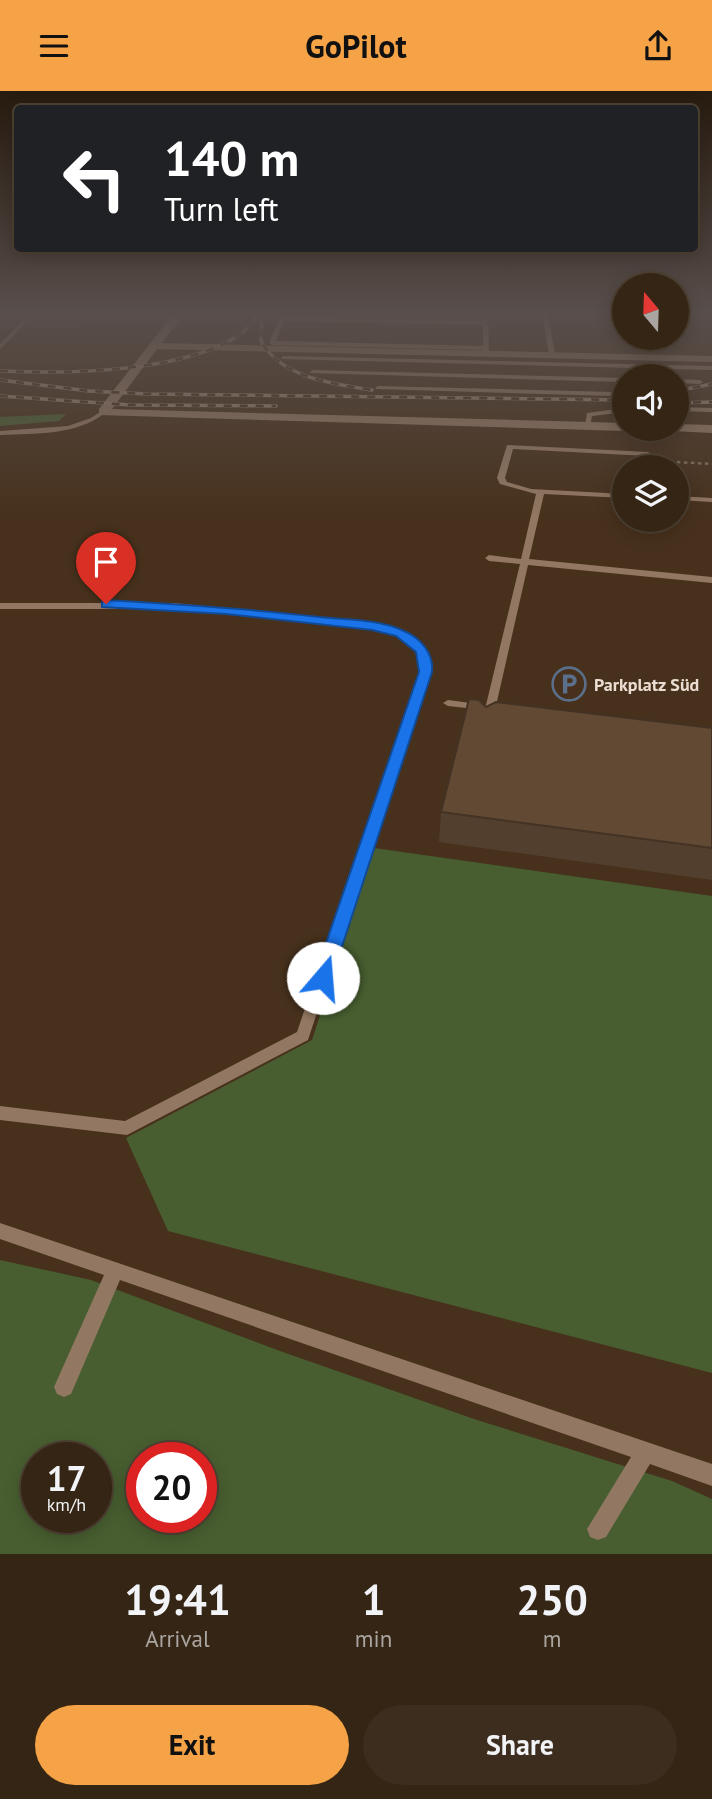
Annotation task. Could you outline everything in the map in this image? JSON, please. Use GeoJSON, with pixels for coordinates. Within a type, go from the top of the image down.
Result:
{"type":"FeatureCollection","features":[{"type":"Feature","properties":{"kind":"street"},"geometry":{"type":"LineString","coordinates":[[103,412],[128,381]]}},
{"type":"Feature","properties":{"kind":"street"},"geometry":{"type":"LineString","coordinates":[[103,412],[612,427]]}},
{"type":"Feature","properties":{"kind":"street"},"geometry":{"type":"LineString","coordinates":[[689,428],[712,429]]}},
{"type":"Feature","properties":{"kind":"lane"},"geometry":{"type":"LineString","coordinates":[[378,388],[417,381]]}},
{"type":"Feature","properties":{"kind":"lane"},"geometry":{"type":"LineString","coordinates":[[544,381],[612,394]]}},
{"type":"Feature","properties":{"kind":"lane"},"geometry":{"type":"LineString","coordinates":[[577,381],[612,385]]}},
{"type":"Feature","properties":{"kind":"lane"},"geometry":{"type":"LineString","coordinates":[[689,382],[700,382]]}},
{"type":"Feature","properties":{"kind":"lane"},"geometry":{"type":"LineString","coordinates":[[689,409],[712,410]]}},
{"type":"Feature","properties":{"kind":"lane"},"geometry":{"type":"LineString","coordinates":[[588,426],[589,414],[612,411]]}},
{"type":"Feature","properties":{"kind":"lane"},"geometry":{"type":"LineString","coordinates":[[0,433],[79,425],[96,419],[103,412]]}},
{"type":"Feature","properties":{"kind":"lane"},"geometry":{"type":"LineString","coordinates":[[612,495],[541,491],[503,484],[500,478],[510,447],[648,454]]}},
{"type":"Feature","properties":{"kind":"lane"},"geometry":{"type":"LineString","coordinates":[[485,730],[541,491]]}},
{"type":"Feature","properties":{"kind":"lane"},"geometry":{"type":"LineString","coordinates":[[689,499],[712,500]]}},
{"type":"Feature","properties":{"kind":"lane"},"geometry":{"type":"LineString","coordinates":[[489,558],[712,580]]}},
{"type":"Feature","properties":{"kind":"lane"},"geometry":{"type":"LineString","coordinates":[[0,606],[174,606],[372,626],[389,629],[413,641],[426,662],[303,1036],[127,1128],[0,1114]]}},
{"type":"Feature","properties":{"kind":"lane"},"geometry":{"type":"LineString","coordinates":[[448,703],[503,710]]}},
{"type":"Feature","properties":{"kind":"lane"},"geometry":{"type":"LineString","coordinates":[[0,1231],[712,1475]]}},
{"type":"Feature","properties":{"kind":"lane"},"geometry":{"type":"LineString","coordinates":[[64,1387],[115,1270]]}},
{"type":"Feature","properties":{"kind":"lane"},"geometry":{"type":"LineString","coordinates":[[598,1529],[646,1452]]}},
{"type":"Feature","properties":{"kind":"path"},"geometry":{"type":"LineString","coordinates":[[689,463],[712,464]]}},
{"type":"Feature","properties":{"kind":"green space"},"geometry":{"type":"Polygon","coordinates":[[[66,414],[59,421],[0,426],[0,417],[66,414]]]}},
{"type":"Feature","properties":{"kind":"green space"},"geometry":{"type":"Polygon","coordinates":[[[374,848],[712,896],[712,1373],[168,1231],[126,1138],[312,1040],[374,848]]]}},
{"type":"Feature","properties":{"kind":"green space"},"geometry":{"type":"Polygon","coordinates":[[[0,1260],[91,1280],[280,1351],[477,1420],[672,1481],[712,1499],[712,1554],[0,1554],[0,1260]]]}},
{"type":"Feature","properties":{"kind":"building"},"geometry":{"type":"Polygon","coordinates":[[[469,699],[479,700],[486,707],[496,702],[712,728],[712,848],[441,812],[469,699]]]}},
{"type":"Feature","properties":{"kind":"railway"},"geometry":{"type":"LineString","coordinates":[[10,381],[89,391],[147,394],[612,400]]}},
{"type":"Feature","properties":{"kind":"railway"},"geometry":{"type":"LineString","coordinates":[[323,381],[372,390]]}},
{"type":"Feature","properties":{"kind":"railway"},"geometry":{"type":"LineString","coordinates":[[689,389],[712,384]]}},
{"type":"Feature","properties":{"kind":"railway"},"geometry":{"type":"LineString","coordinates":[[0,396],[131,405],[276,406]]}},
{"type":"Feature","properties":{"kind":"railway"},"geometry":{"type":"LineString","coordinates":[[689,403],[712,402]]}},
{"type":"Feature","properties":{"kind":"place","name":"Parkplatz Süd"},"geometry":{"type":"Point","coordinates":[569,684]}},
{"type":"Feature","properties":{"kind":"route"},"geometry":{"type":"LineString","coordinates":[[106,604],[226,610],[372,626],[401,633],[422,651],[426,672],[323,978]]}}]}
